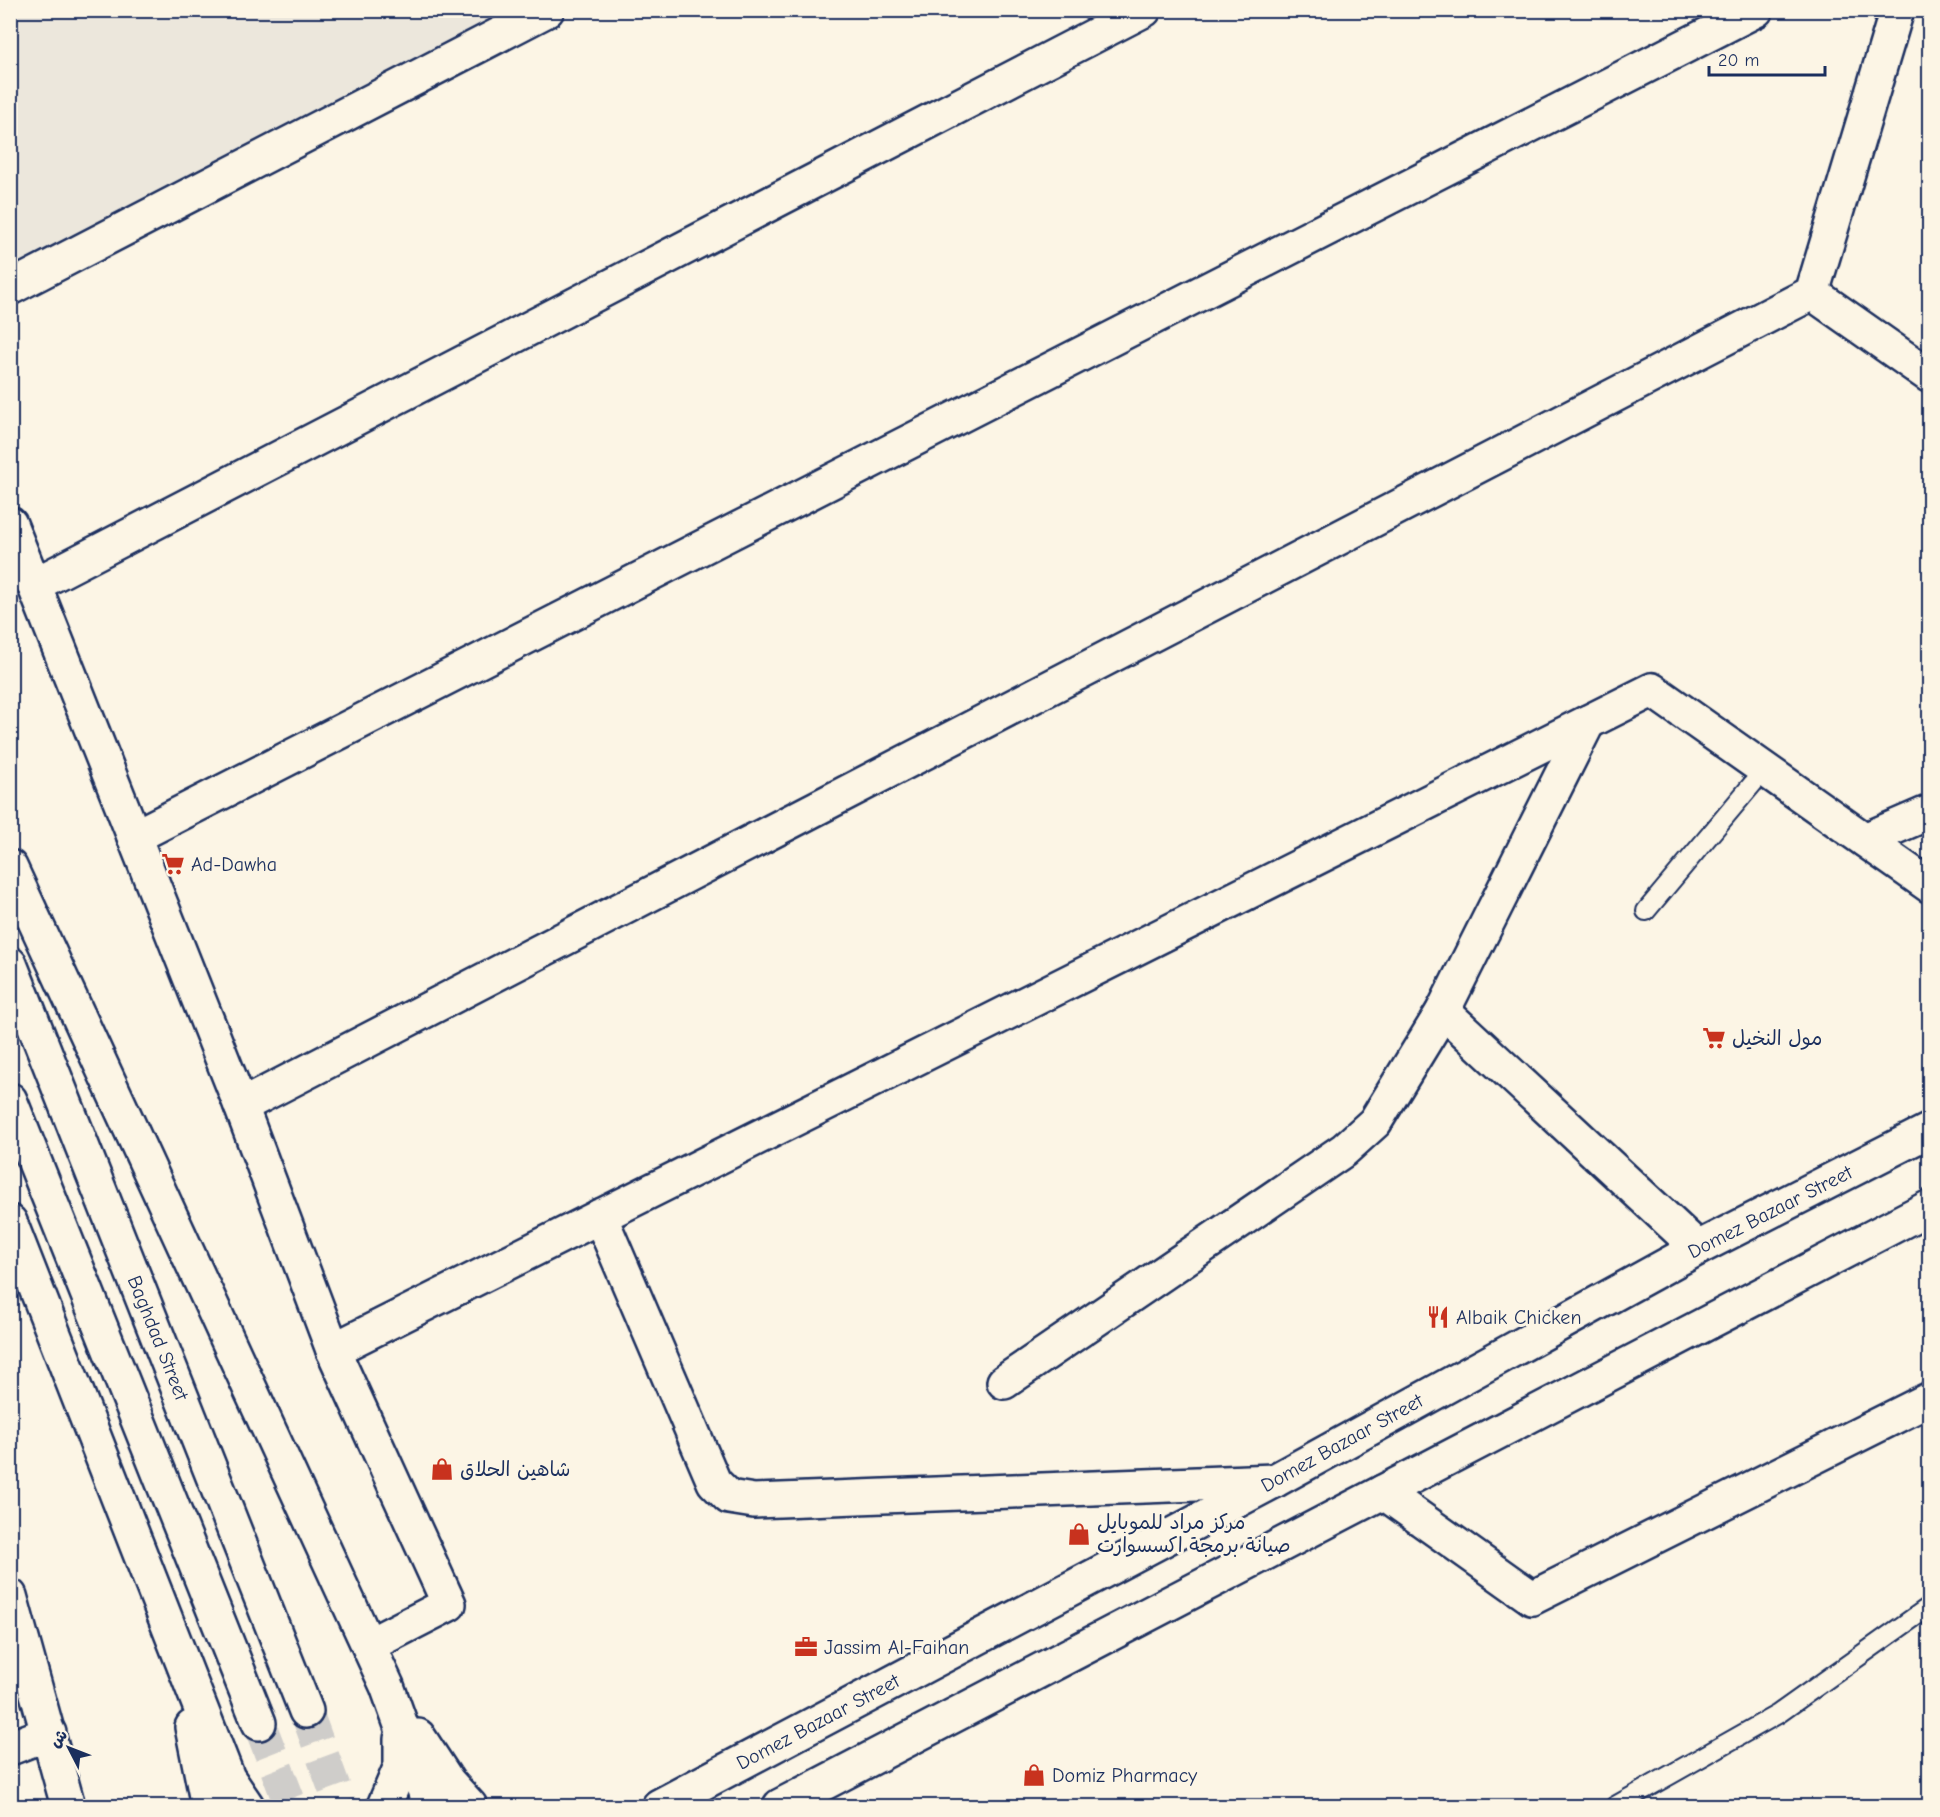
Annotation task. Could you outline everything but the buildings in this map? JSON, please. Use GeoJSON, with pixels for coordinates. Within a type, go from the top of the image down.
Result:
{"type":"FeatureCollection","features":[{"type":"Feature","properties":{"kind":"street"},"geometry":{"type":"LineString","coordinates":[[10,288],[547,10]]}},
{"type":"Feature","properties":{"kind":"street"},"geometry":{"type":"LineString","coordinates":[[34,585],[1144,10]]}},
{"type":"Feature","properties":{"kind":"street"},"geometry":{"type":"LineString","coordinates":[[134,837],[1755,10]]}},
{"type":"Feature","properties":{"kind":"street"},"geometry":{"type":"LineString","coordinates":[[241,1106],[1812,293],[1896,10]]}},
{"type":"Feature","properties":{"kind":"street"},"geometry":{"type":"LineString","coordinates":[[1812,293],[1929,376]]}},
{"type":"Feature","properties":{"kind":"street"},"geometry":{"type":"LineString","coordinates":[[10,524],[241,1106],[333,1350],[449,1604],[369,1645]]}},
{"type":"Feature","properties":{"kind":"street"},"geometry":{"type":"LineString","coordinates":[[333,1350],[1652,690],[1929,886]]}},
{"type":"Feature","properties":{"kind":"street"},"geometry":{"type":"LineString","coordinates":[[1004,1382],[1344,1150],[1375,1122],[1443,1011],[1588,722]]}},
{"type":"Feature","properties":{"kind":"street"},"geometry":{"type":"LineString","coordinates":[[1865,840],[1929,812]]}},
{"type":"Feature","properties":{"kind":"street"},"geometry":{"type":"LineString","coordinates":[[10,867],[369,1645],[387,1686],[430,1806]]}},
{"type":"Feature","properties":{"kind":"street","name":"Baghdad Street"},"geometry":{"type":"LineString","coordinates":[[10,964],[306,1711]]}},
{"type":"Feature","properties":{"kind":"street"},"geometry":{"type":"LineString","coordinates":[[1443,1011],[1698,1248]]}},
{"type":"Feature","properties":{"kind":"street"},"geometry":{"type":"LineString","coordinates":[[10,1100],[259,1723]]}},
{"type":"Feature","properties":{"kind":"street","name":"Domez Bazaar Street"},"geometry":{"type":"LineString","coordinates":[[659,1806],[1274,1481],[1698,1248],[1929,1130]]}},
{"type":"Feature","properties":{"kind":"street"},"geometry":{"type":"LineString","coordinates":[[780,1806],[1929,1207]]}},
{"type":"Feature","properties":{"kind":"street"},"geometry":{"type":"LineString","coordinates":[[600,1216],[714,1482],[729,1497],[753,1502],[1274,1481]]}},
{"type":"Feature","properties":{"kind":"street"},"geometry":{"type":"LineString","coordinates":[[10,1222],[237,1806]]}},
{"type":"Feature","properties":{"kind":"street"},"geometry":{"type":"LineString","coordinates":[[1383,1492],[1532,1598],[1929,1399]]}},
{"type":"Feature","properties":{"kind":"street"},"geometry":{"type":"LineString","coordinates":[[10,1596],[68,1806]]}},
{"type":"Feature","properties":{"kind":"street"},"geometry":{"type":"LineString","coordinates":[[174,1640],[208,1806]]}},
{"type":"Feature","properties":{"kind":"street"},"geometry":{"type":"LineString","coordinates":[[384,1806],[397,1781],[403,1751],[387,1686]]}},
{"type":"Feature","properties":{"kind":"street"},"geometry":{"type":"LineString","coordinates":[[387,1686],[448,1782],[470,1806]]}},
{"type":"Feature","properties":{"kind":"street"},"geometry":{"type":"LineString","coordinates":[[203,1716],[228,1778],[248,1806]]}},
{"type":"Feature","properties":{"kind":"street"},"geometry":{"type":"LineString","coordinates":[[10,1748],[49,1733]]}},
{"type":"Feature","properties":{"kind":"lane"},"geometry":{"type":"LineString","coordinates":[[1646,910],[1765,770]]}},
{"type":"Feature","properties":{"kind":"lane"},"geometry":{"type":"LineString","coordinates":[[1615,1806],[1778,1714],[1929,1606]]}},
{"type":"Feature","properties":{"kind":"shaded area"},"geometry":{"type":"Polygon","coordinates":[[[11,11],[520,11],[11,279],[11,11]]]}},
{"type":"Feature","properties":{"kind":"tunnel"},"geometry":{"type":"LineString","coordinates":[[306,1711],[341,1806]]}},
{"type":"Feature","properties":{"kind":"tunnel"},"geometry":{"type":"LineString","coordinates":[[259,1723],[291,1806]]}},
{"type":"Feature","properties":{"kind":"place","name":"Ad-Dawha"},"geometry":{"type":"Point","coordinates":[173,864]}},
{"type":"Feature","properties":{"kind":"place","name":"مول النخيل"},"geometry":{"type":"Point","coordinates":[1714,1038]}},
{"type":"Feature","properties":{"kind":"place","name":"Albaik Chicken"},"geometry":{"type":"Point","coordinates":[1438,1317]}},
{"type":"Feature","properties":{"kind":"place","name":"شاهين الحلاق"},"geometry":{"type":"Point","coordinates":[442,1469]}},
{"type":"Feature","properties":{"kind":"place","name":"مركز مراد للموبايل صيانة برمجة اكسسوارت"},"geometry":{"type":"Point","coordinates":[1079,1534]}},
{"type":"Feature","properties":{"kind":"place","name":"Jassim Al-Faihan"},"geometry":{"type":"Point","coordinates":[806,1647]}},
{"type":"Feature","properties":{"kind":"place","name":"Domiz Pharmacy"},"geometry":{"type":"Point","coordinates":[1034,1775]}}]}
